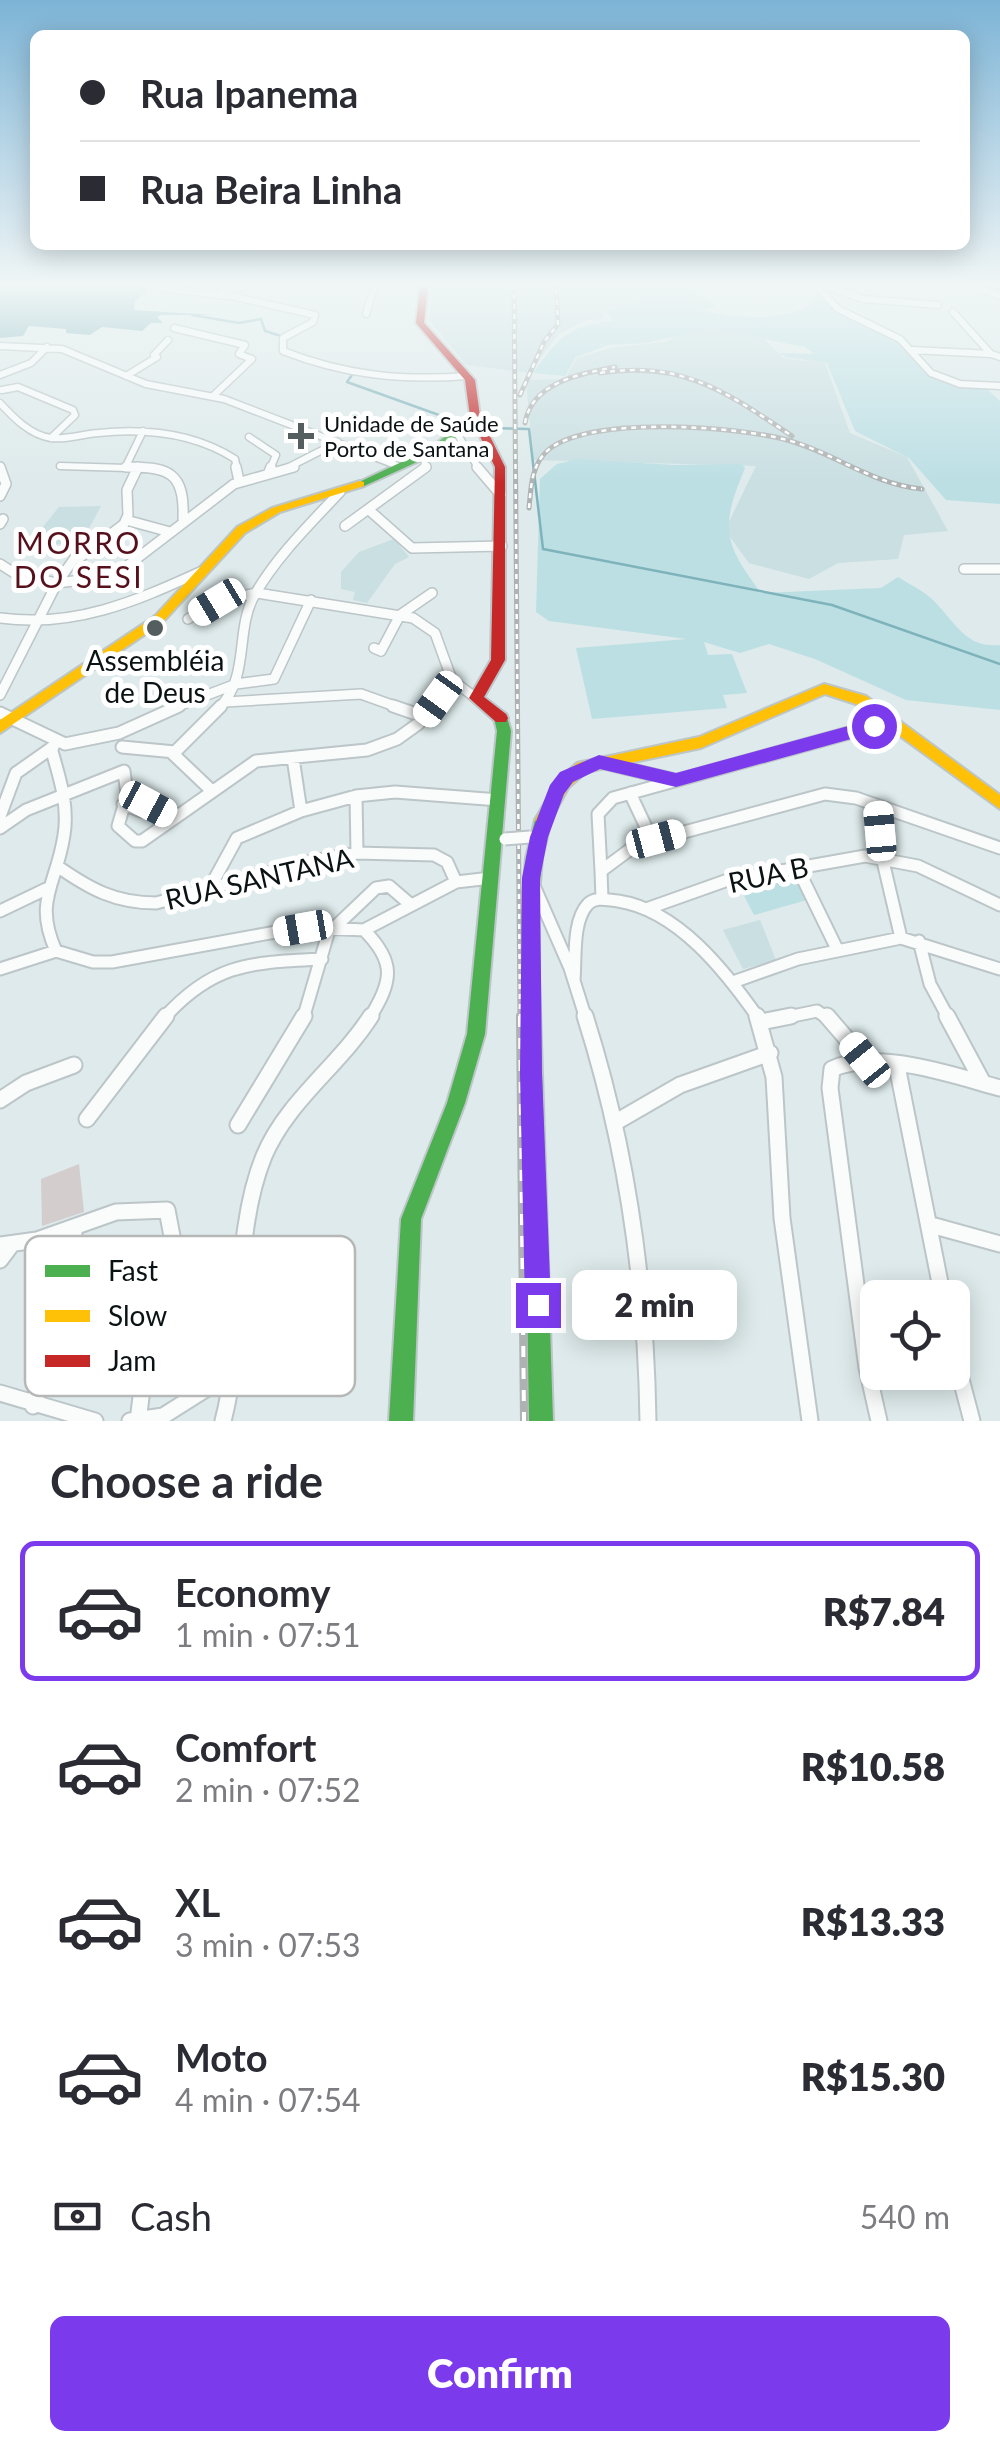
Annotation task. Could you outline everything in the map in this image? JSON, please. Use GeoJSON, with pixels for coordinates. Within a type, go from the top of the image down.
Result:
{"type":"FeatureCollection","features":[{"type":"Feature","properties":{"kind":"street"},"geometry":{"type":"LineString","coordinates":[[0,375],[32,364],[44,350]]}},
{"type":"Feature","properties":{"kind":"street"},"geometry":{"type":"LineString","coordinates":[[56,350],[160,388],[213,396],[398,466]]}},
{"type":"Feature","properties":{"kind":"street"},"geometry":{"type":"LineString","coordinates":[[126,376],[157,357],[154,355],[158,350]]}},
{"type":"Feature","properties":{"kind":"street"},"geometry":{"type":"LineString","coordinates":[[213,396],[252,359],[239,354],[241,350]]}},
{"type":"Feature","properties":{"kind":"street"},"geometry":{"type":"LineString","coordinates":[[285,350],[381,380],[402,380],[414,374],[431,380],[467,376]]}},
{"type":"Feature","properties":{"kind":"street"},"geometry":{"type":"LineString","coordinates":[[445,350],[473,388],[474,416],[498,460],[502,496],[498,660],[476,698]]}},
{"type":"Feature","properties":{"kind":"street"},"geometry":{"type":"LineString","coordinates":[[912,350],[923,368],[936,377],[970,385],[1000,386]]}},
{"type":"Feature","properties":{"kind":"street"},"geometry":{"type":"LineString","coordinates":[[957,350],[1000,357]]}},
{"type":"Feature","properties":{"kind":"street"},"geometry":{"type":"LineString","coordinates":[[988,350],[991,354]]}},
{"type":"Feature","properties":{"kind":"street"},"geometry":{"type":"LineString","coordinates":[[1,390],[18,387],[74,410],[74,416],[52,438]]}},
{"type":"Feature","properties":{"kind":"street"},"geometry":{"type":"LineString","coordinates":[[0,403],[19,424],[52,438],[143,431],[210,443],[235,459],[239,481]]}},
{"type":"Feature","properties":{"kind":"street"},"geometry":{"type":"LineString","coordinates":[[54,746],[4,720],[157,620],[225,544],[256,519],[317,496],[340,492],[424,454],[458,435],[474,416]]}},
{"type":"Feature","properties":{"kind":"street"},"geometry":{"type":"LineString","coordinates":[[126,466],[143,431]]}},
{"type":"Feature","properties":{"kind":"street"},"geometry":{"type":"LineString","coordinates":[[458,435],[478,468],[502,496]]}},
{"type":"Feature","properties":{"kind":"street"},"geometry":{"type":"LineString","coordinates":[[249,438],[276,455],[269,472]]}},
{"type":"Feature","properties":{"kind":"street"},"geometry":{"type":"LineString","coordinates":[[0,564],[19,576],[57,583],[114,576],[239,481],[296,466],[338,442]]}},
{"type":"Feature","properties":{"kind":"street"},"geometry":{"type":"LineString","coordinates":[[346,526],[425,470],[424,454]]}},
{"type":"Feature","properties":{"kind":"street"},"geometry":{"type":"LineString","coordinates":[[0,466],[6,484],[0,496]]}},
{"type":"Feature","properties":{"kind":"street"},"geometry":{"type":"LineString","coordinates":[[60,466],[156,467],[179,479],[184,490],[183,520]]}},
{"type":"Feature","properties":{"kind":"street"},"geometry":{"type":"LineString","coordinates":[[77,559],[114,534],[126,520],[127,490],[138,466]]}},
{"type":"Feature","properties":{"kind":"street"},"geometry":{"type":"LineString","coordinates":[[172,753],[225,702],[236,684],[247,614],[257,593],[298,536],[340,492]]}},
{"type":"Feature","properties":{"kind":"street"},"geometry":{"type":"LineString","coordinates":[[369,510],[406,546],[502,546]]}},
{"type":"Feature","properties":{"kind":"street"},"geometry":{"type":"LineString","coordinates":[[126,520],[170,532]]}},
{"type":"Feature","properties":{"kind":"street"},"geometry":{"type":"LineString","coordinates":[[0,695],[57,583],[84,545]]}},
{"type":"Feature","properties":{"kind":"street"},"geometry":{"type":"LineString","coordinates":[[964,569],[1000,569]]}},
{"type":"Feature","properties":{"kind":"street"},"geometry":{"type":"LineString","coordinates":[[0,618],[36,622],[102,615],[201,572]]}},
{"type":"Feature","properties":{"kind":"street"},"geometry":{"type":"LineString","coordinates":[[188,619],[217,602],[257,593],[400,615],[426,624],[435,633],[452,680],[504,722],[500,839],[492,878],[480,1008],[469,1067],[418,1198],[408,1238],[400,1421]]}},
{"type":"Feature","properties":{"kind":"street"},"geometry":{"type":"LineString","coordinates":[[374,648],[381,651],[400,615],[432,594]]}},
{"type":"Feature","properties":{"kind":"street"},"geometry":{"type":"LineString","coordinates":[[0,775],[54,746],[119,733],[195,698],[236,684],[274,679],[311,600]]}},
{"type":"Feature","properties":{"kind":"street"},"geometry":{"type":"LineString","coordinates":[[119,733],[125,800],[118,826],[135,841],[142,841],[256,761],[387,744],[407,734],[452,680]]}},
{"type":"Feature","properties":{"kind":"street"},"geometry":{"type":"LineString","coordinates":[[541,1421],[531,1073],[531,878],[535,837],[566,777],[599,762],[701,742],[812,691],[836,689],[862,700],[1000,804]]}},
{"type":"Feature","properties":{"kind":"street"},"geometry":{"type":"LineString","coordinates":[[225,702],[361,694],[425,717]]}},
{"type":"Feature","properties":{"kind":"street"},"geometry":{"type":"LineString","coordinates":[[602,900],[598,814],[613,798],[874,726]]}},
{"type":"Feature","properties":{"kind":"street"},"geometry":{"type":"LineString","coordinates":[[54,746],[66,816],[57,866],[46,889],[44,920],[56,951]]}},
{"type":"Feature","properties":{"kind":"street"},"geometry":{"type":"LineString","coordinates":[[122,746],[172,753],[212,791]]}},
{"type":"Feature","properties":{"kind":"street"},"geometry":{"type":"LineString","coordinates":[[293,758],[301,811]]}},
{"type":"Feature","properties":{"kind":"street"},"geometry":{"type":"LineString","coordinates":[[599,762],[676,780]]}},
{"type":"Feature","properties":{"kind":"street"},"geometry":{"type":"LineString","coordinates":[[0,816],[10,781],[23,764]]}},
{"type":"Feature","properties":{"kind":"street"},"geometry":{"type":"LineString","coordinates":[[0,828],[26,810],[124,771]]}},
{"type":"Feature","properties":{"kind":"street"},"geometry":{"type":"LineString","coordinates":[[208,891],[237,838],[301,811],[356,796],[396,792],[500,800]]}},
{"type":"Feature","properties":{"kind":"street"},"geometry":{"type":"LineString","coordinates":[[630,793],[652,840]]}},
{"type":"Feature","properties":{"kind":"street"},"geometry":{"type":"LineString","coordinates":[[601,871],[624,852],[652,840],[825,794],[878,805],[1000,848]]}},
{"type":"Feature","properties":{"kind":"street"},"geometry":{"type":"LineString","coordinates":[[356,796],[358,853]]}},
{"type":"Feature","properties":{"kind":"street"},"geometry":{"type":"LineString","coordinates":[[125,800],[141,812],[148,804],[174,818]]}},
{"type":"Feature","properties":{"kind":"street"},"geometry":{"type":"LineString","coordinates":[[878,805],[882,857],[900,938]]}},
{"type":"Feature","properties":{"kind":"street"},"geometry":{"type":"LineString","coordinates":[[500,839],[535,837]]}},
{"type":"Feature","properties":{"kind":"street","name":"RUA SANTANA"},"geometry":{"type":"LineString","coordinates":[[57,866],[96,893],[133,903],[208,891],[308,862],[358,853],[442,857],[456,882]]}},
{"type":"Feature","properties":{"kind":"street","name":"RUA B"},"geometry":{"type":"LineString","coordinates":[[649,908],[725,882],[797,867],[882,857],[946,877],[1000,905]]}},
{"type":"Feature","properties":{"kind":"street"},"geometry":{"type":"LineString","coordinates":[[797,867],[838,949]]}},
{"type":"Feature","properties":{"kind":"street"},"geometry":{"type":"LineString","coordinates":[[364,930],[456,882],[492,878]]}},
{"type":"Feature","properties":{"kind":"street"},"geometry":{"type":"LineString","coordinates":[[531,878],[574,980],[616,1122],[648,1332],[648,1421]]}},
{"type":"Feature","properties":{"kind":"street"},"geometry":{"type":"LineString","coordinates":[[238,1125],[304,1018],[333,927],[376,888],[389,886],[410,904]]}},
{"type":"Feature","properties":{"kind":"street"},"geometry":{"type":"LineString","coordinates":[[0,912],[46,889]]}},
{"type":"Feature","properties":{"kind":"street"},"geometry":{"type":"LineString","coordinates":[[574,980],[579,919],[593,900],[649,908],[733,982],[761,1022],[770,1053],[782,1218],[810,1421]]}},
{"type":"Feature","properties":{"kind":"street"},"geometry":{"type":"LineString","coordinates":[[0,969],[56,951],[93,962],[112,962],[303,928],[364,930],[380,940],[389,965],[381,1000],[350,1049],[277,1128],[256,1182],[246,1236]]}},
{"type":"Feature","properties":{"kind":"street"},"geometry":{"type":"LineString","coordinates":[[733,982],[838,949],[900,938],[1000,969]]}},
{"type":"Feature","properties":{"kind":"street"},"geometry":{"type":"LineString","coordinates":[[920,942],[930,984],[983,1083]]}},
{"type":"Feature","properties":{"kind":"street"},"geometry":{"type":"LineString","coordinates":[[87,1120],[169,1013],[206,980],[235,966],[322,959]]}},
{"type":"Feature","properties":{"kind":"street"},"geometry":{"type":"LineString","coordinates":[[761,1022],[817,1011],[825,1014],[865,1060]]}},
{"type":"Feature","properties":{"kind":"street"},"geometry":{"type":"LineString","coordinates":[[616,1122],[680,1085],[770,1053]]}},
{"type":"Feature","properties":{"kind":"street"},"geometry":{"type":"LineString","coordinates":[[879,1421],[868,1368],[830,1076],[837,1064],[865,1060],[1000,1088]]}},
{"type":"Feature","properties":{"kind":"street"},"geometry":{"type":"LineString","coordinates":[[0,1100],[26,1083],[74,1065]]}},
{"type":"Feature","properties":{"kind":"street"},"geometry":{"type":"LineString","coordinates":[[897,1066],[940,1280]]}},
{"type":"Feature","properties":{"kind":"street"},"geometry":{"type":"LineString","coordinates":[[40,1236],[116,1212],[167,1210],[172,1236]]}},
{"type":"Feature","properties":{"kind":"street"},"geometry":{"type":"LineString","coordinates":[[931,1225],[1000,1244]]}},
{"type":"Feature","properties":{"kind":"street"},"geometry":{"type":"LineString","coordinates":[[72,1236],[74,1227]]}},
{"type":"Feature","properties":{"kind":"street"},"geometry":{"type":"LineString","coordinates":[[0,1260],[6,1245]]}},
{"type":"Feature","properties":{"kind":"street"},"geometry":{"type":"LineString","coordinates":[[964,1390],[972,1421]]}},
{"type":"Feature","properties":{"kind":"street"},"geometry":{"type":"LineString","coordinates":[[0,1393],[33,1406],[96,1421]]}},
{"type":"Feature","properties":{"kind":"street"},"geometry":{"type":"LineString","coordinates":[[33,1406],[36,1396]]}},
{"type":"Feature","properties":{"kind":"street"},"geometry":{"type":"LineString","coordinates":[[135,1420],[162,1416],[194,1396]]}},
{"type":"Feature","properties":{"kind":"street"},"geometry":{"type":"LineString","coordinates":[[222,1421],[229,1396]]}},
{"type":"Feature","properties":{"kind":"shaded area"},"geometry":{"type":"Polygon","coordinates":[[[454,350],[546,350],[529,373],[466,365],[454,350]]]}},
{"type":"Feature","properties":{"kind":"shaded area"},"geometry":{"type":"Polygon","coordinates":[[[550,350],[594,350],[576,357],[565,376],[533,373],[550,350]]]}},
{"type":"Feature","properties":{"kind":"shaded area"},"geometry":{"type":"Polygon","coordinates":[[[602,350],[776,350],[784,358],[825,363],[850,433],[907,457],[948,531],[904,535],[898,559],[838,563],[809,579],[749,563],[725,530],[756,466],[533,460],[526,380],[565,379],[577,358],[602,350]]]}},
{"type":"Feature","properties":{"kind":"shaded area"},"geometry":{"type":"Polygon","coordinates":[[[809,350],[910,350],[929,375],[987,389],[1000,401],[1000,504],[946,500],[909,458],[855,431],[827,363],[780,353],[814,354],[809,350]]]}},
{"type":"Feature","properties":{"kind":"shaded area"},"geometry":{"type":"Polygon","coordinates":[[[578,459],[674,465],[741,464],[745,468],[732,506],[729,534],[739,560],[761,593],[881,588],[898,577],[932,599],[969,638],[1000,645],[1000,710],[906,700],[815,659],[769,644],[740,653],[704,642],[708,655],[732,654],[747,693],[723,695],[727,708],[592,719],[576,648],[687,639],[549,621],[536,612],[540,479],[557,464],[578,459]]]}},
{"type":"Feature","properties":{"kind":"shaded area"},"geometry":{"type":"Polygon","coordinates":[[[101,506],[80,545],[28,543],[59,507],[101,506]]]}},
{"type":"Feature","properties":{"kind":"shaded area"},"geometry":{"type":"Polygon","coordinates":[[[394,539],[409,557],[395,564],[367,603],[353,600],[355,592],[341,589],[341,572],[359,552],[394,539]]]}},
{"type":"Feature","properties":{"kind":"shaded area"},"geometry":{"type":"Polygon","coordinates":[[[789,869],[807,900],[754,915],[737,882],[789,869]]]}},
{"type":"Feature","properties":{"kind":"shaded area"},"geometry":{"type":"Polygon","coordinates":[[[760,920],[776,960],[743,969],[723,930],[760,920]]]}},
{"type":"Feature","properties":{"kind":"building"},"geometry":{"type":"Polygon","coordinates":[[[79,1164],[84,1212],[42,1226],[41,1179],[79,1164]]]}},
{"type":"Feature","properties":{"kind":"waterway"},"geometry":{"type":"LineString","coordinates":[[354,372],[347,382],[464,424]]}},
{"type":"Feature","properties":{"kind":"waterway"},"geometry":{"type":"LineString","coordinates":[[487,428],[529,429],[543,549],[832,605],[1000,664]]}},
{"type":"Feature","properties":{"kind":"railway"},"geometry":{"type":"LineString","coordinates":[[515,350],[520,1019]]}},
{"type":"Feature","properties":{"kind":"railway"},"geometry":{"type":"LineString","coordinates":[[520,395],[540,350]]}},
{"type":"Feature","properties":{"kind":"railway"},"geometry":{"type":"LineString","coordinates":[[525,423],[529,409],[547,389],[573,377],[615,367]]}},
{"type":"Feature","properties":{"kind":"railway"},"geometry":{"type":"LineString","coordinates":[[600,373],[656,371],[702,383],[792,436]]}},
{"type":"Feature","properties":{"kind":"railway"},"geometry":{"type":"LineString","coordinates":[[529,508],[535,470],[547,451],[594,432],[627,428],[699,428],[764,435],[804,446],[886,481],[922,489]]}},
{"type":"Feature","properties":{"kind":"railway"},"geometry":{"type":"LineString","coordinates":[[520,1016],[524,1421]]}},
{"type":"Feature","properties":{"kind":"traffic: fast"},"geometry":{"type":"LineString","coordinates":[[360,484],[433,451],[475,416]]}},
{"type":"Feature","properties":{"kind":"traffic: fast"},"geometry":{"type":"LineString","coordinates":[[401,1421],[411,1219],[456,1103],[476,1034],[504,731],[501,718]]}},
{"type":"Feature","properties":{"kind":"traffic: fast"},"geometry":{"type":"LineString","coordinates":[[541,1421],[529,917],[534,858],[543,820]]}},
{"type":"Feature","properties":{"kind":"traffic: slow"},"geometry":{"type":"LineString","coordinates":[[0,727],[159,619],[241,530],[276,510],[360,484]]}},
{"type":"Feature","properties":{"kind":"traffic: slow"},"geometry":{"type":"LineString","coordinates":[[543,820],[563,784],[582,767],[701,742],[824,689],[861,700],[1000,803]]}},
{"type":"Feature","properties":{"kind":"traffic: jam"},"geometry":{"type":"LineString","coordinates":[[444,350],[470,380],[475,416],[500,467],[498,660],[476,698],[501,718]]}},
{"type":"Feature","properties":{"kind":"place","name":"Unidade de Saúde Porto de Santana"},"geometry":{"type":"Point","coordinates":[301,436]}},
{"type":"Feature","properties":{"kind":"place","name":"Assembléia de Deus"},"geometry":{"type":"Point","coordinates":[155,628]}},
{"type":"Feature","properties":{"kind":"district","name":"MORRO DO SESI"},"geometry":{"type":"Point","coordinates":[79,559]}},
{"type":"Feature","properties":{"kind":"route"},"geometry":{"type":"LineString","coordinates":[[538,1305],[531,1073],[531,878],[534,854],[556,790],[566,777],[599,762],[676,780],[874,726]]}}]}
